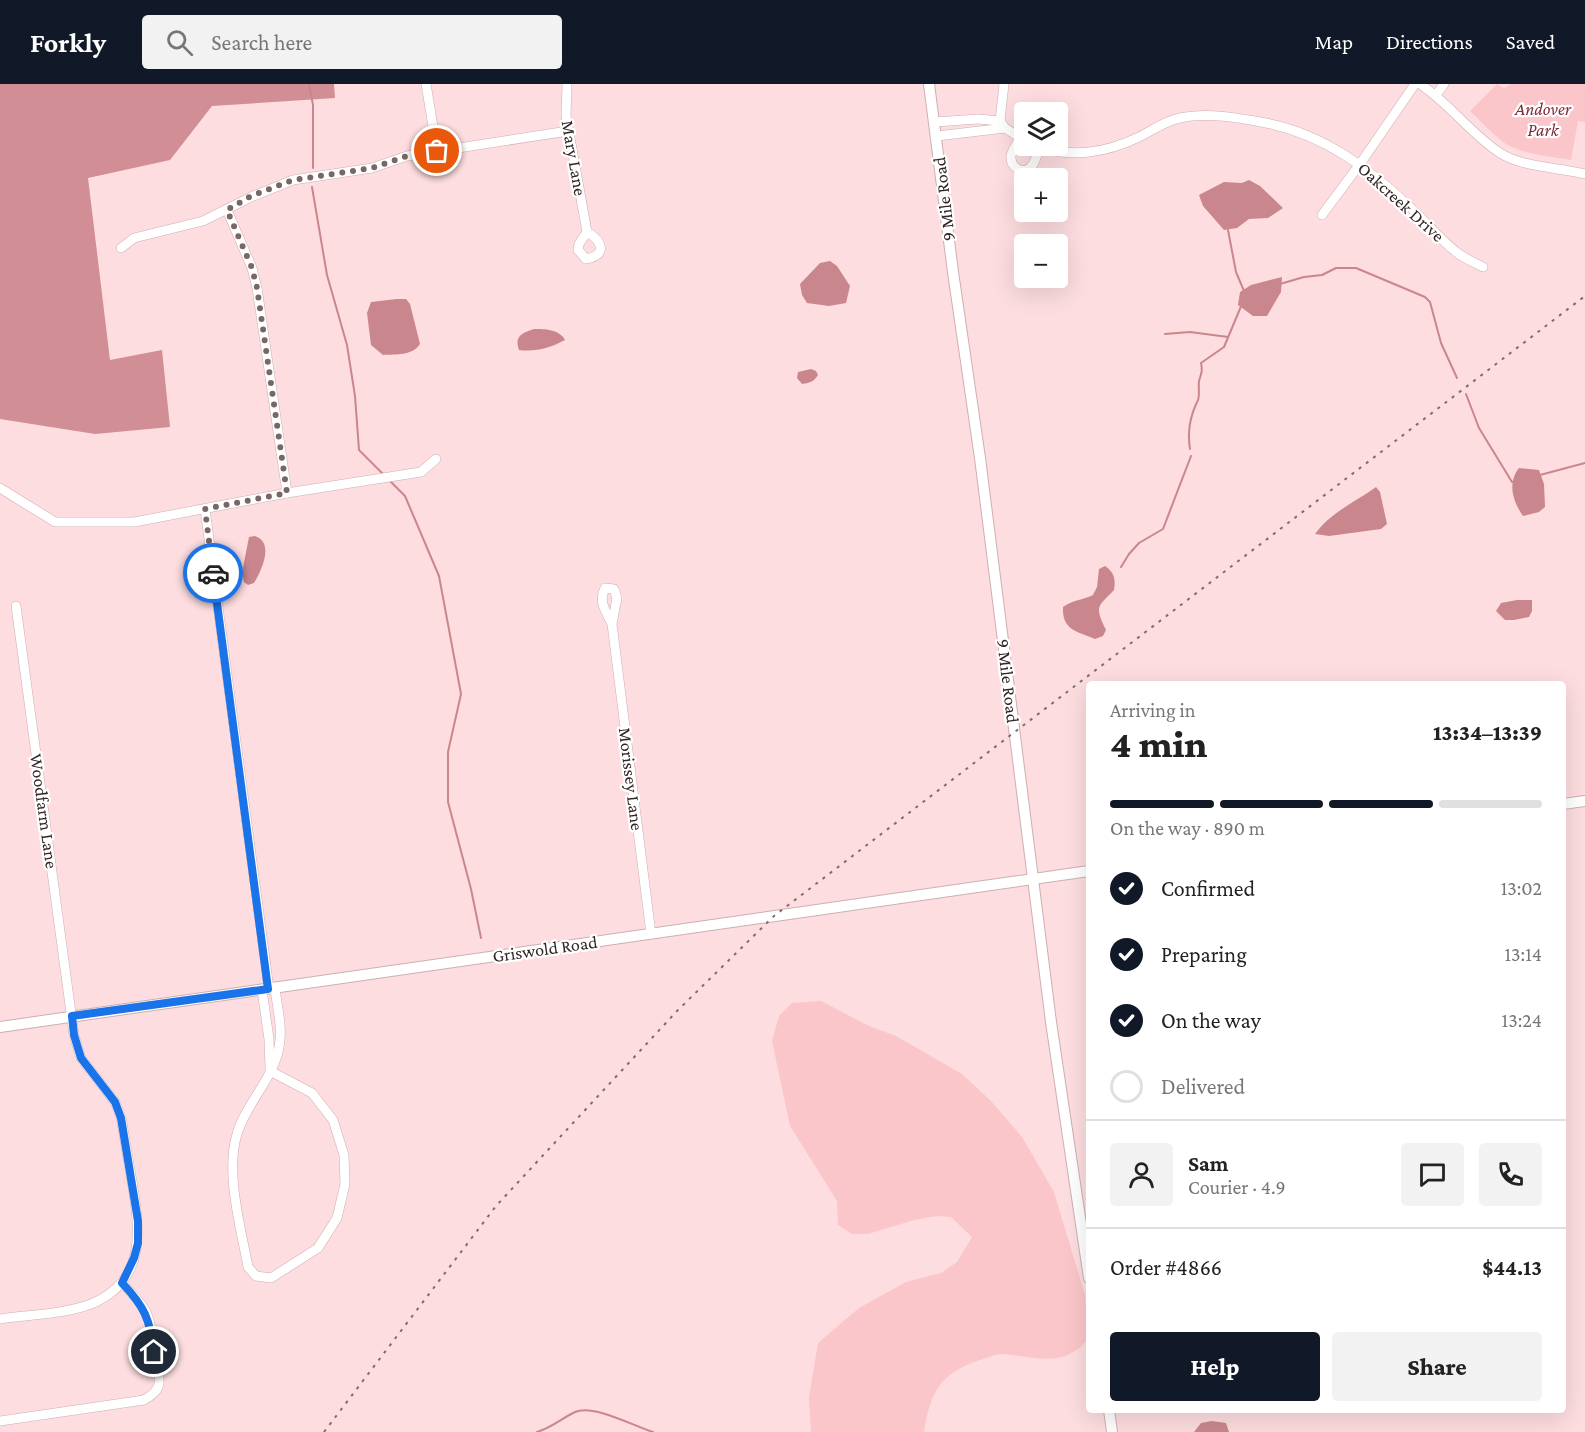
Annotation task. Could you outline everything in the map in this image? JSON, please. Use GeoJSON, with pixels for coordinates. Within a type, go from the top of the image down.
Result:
{"type":"FeatureCollection","features":[{"type":"Feature","properties":{"kind":"street"},"geometry":{"type":"LineString","coordinates":[[426,84],[437,151]]}},
{"type":"Feature","properties":{"kind":"street","name":"Mary Lane"},"geometry":{"type":"LineString","coordinates":[[567,84],[565,99],[568,131],[587,232]]}},
{"type":"Feature","properties":{"kind":"street","name":"9 Mile Road"},"geometry":{"type":"LineString","coordinates":[[930,84],[1033,879],[1086,1257]]}},
{"type":"Feature","properties":{"kind":"street"},"geometry":{"type":"LineString","coordinates":[[1002,125],[1004,84]]}},
{"type":"Feature","properties":{"kind":"street"},"geometry":{"type":"LineString","coordinates":[[1322,215],[1415,84]]}},
{"type":"Feature","properties":{"kind":"street"},"geometry":{"type":"LineString","coordinates":[[1420,84],[1436,95],[1501,153],[1524,162],[1585,174]]}},
{"type":"Feature","properties":{"kind":"street"},"geometry":{"type":"LineString","coordinates":[[1436,95],[1444,84]]}},
{"type":"Feature","properties":{"kind":"street","name":"Oakcreek Drive"},"geometry":{"type":"LineString","coordinates":[[1068,152],[1075,153],[1114,148],[1174,120],[1197,116],[1244,120],[1284,127],[1316,140],[1360,164],[1390,188],[1455,252],[1483,267]]}},
{"type":"Feature","properties":{"kind":"street"},"geometry":{"type":"LineString","coordinates":[[935,122],[978,119],[1002,125]]}},
{"type":"Feature","properties":{"kind":"street"},"geometry":{"type":"LineString","coordinates":[[937,136],[1002,125]]}},
{"type":"Feature","properties":{"kind":"street","name":"Oakcreek Drive"},"geometry":{"type":"LineString","coordinates":[[1002,125],[1014,133]]}},
{"type":"Feature","properties":{"kind":"street"},"geometry":{"type":"LineString","coordinates":[[121,248],[135,238],[203,221],[251,196],[293,180],[372,168],[407,156],[568,131]]}},
{"type":"Feature","properties":{"kind":"street","name":"Oakcreek Drive"},"geometry":{"type":"LineString","coordinates":[[1014,149],[1011,153],[1013,165],[1017,169],[1025,171],[1032,167],[1036,156]]}},
{"type":"Feature","properties":{"kind":"street"},"geometry":{"type":"LineString","coordinates":[[227,210],[252,268],[257,288],[287,493]]}},
{"type":"Feature","properties":{"kind":"street"},"geometry":{"type":"LineString","coordinates":[[0,488],[55,522],[134,522],[287,493],[421,472],[436,459]]}},
{"type":"Feature","properties":{"kind":"street"},"geometry":{"type":"LineString","coordinates":[[205,509],[268,989],[270,1071],[237,1133],[233,1155],[235,1192],[248,1267],[256,1276],[271,1278],[318,1248],[337,1218],[345,1184],[344,1155],[333,1120],[312,1093],[270,1071]]}},
{"type":"Feature","properties":{"kind":"street","name":"Woodfarm Lane"},"geometry":{"type":"LineString","coordinates":[[16,606],[74,1035],[81,1058],[115,1102],[121,1118],[138,1221],[138,1243],[134,1258],[122,1283]]}},
{"type":"Feature","properties":{"kind":"street","name":"Morissey Lane"},"geometry":{"type":"LineString","coordinates":[[612,624],[651,934]]}},
{"type":"Feature","properties":{"kind":"street"},"geometry":{"type":"LineString","coordinates":[[1566,804],[1585,801]]}},
{"type":"Feature","properties":{"kind":"street","name":"Griswold Road"},"geometry":{"type":"LineString","coordinates":[[0,1027],[1086,872]]}},
{"type":"Feature","properties":{"kind":"street"},"geometry":{"type":"LineString","coordinates":[[0,1319],[78,1308],[93,1303],[122,1283],[146,1312],[152,1329],[159,1383],[155,1393],[144,1400],[0,1420]]}},
{"type":"Feature","properties":{"kind":"street"},"geometry":{"type":"LineString","coordinates":[[1109,1413],[1112,1432]]}},
{"type":"Feature","properties":{"kind":"green space","name":"Andover Park"},"geometry":{"type":"Polygon","coordinates":[[[1497,84],[1504,88],[1511,84],[1585,84],[1585,122],[1578,121],[1571,160],[1513,148],[1497,137],[1470,111],[1497,84]]]}},
{"type":"Feature","properties":{"kind":"green space"},"geometry":{"type":"Polygon","coordinates":[[[821,1001],[869,1026],[896,1036],[962,1074],[991,1101],[1022,1137],[1054,1192],[1085,1295],[1086,1341],[1079,1348],[1059,1358],[1002,1354],[966,1365],[955,1371],[939,1386],[926,1418],[924,1432],[811,1432],[809,1397],[818,1343],[859,1308],[906,1282],[941,1273],[957,1262],[972,1237],[951,1217],[937,1216],[914,1220],[868,1234],[852,1234],[838,1225],[837,1201],[790,1126],[772,1041],[779,1016],[792,1003],[821,1001]]]}},
{"type":"Feature","properties":{"kind":"shaded area"},"geometry":{"type":"Polygon","coordinates":[[[0,84],[334,84],[335,98],[212,106],[170,160],[88,178],[110,360],[162,350],[170,427],[95,434],[0,419],[0,84]]]}},
{"type":"Feature","properties":{"kind":"shaded area"},"geometry":{"type":"Polygon","coordinates":[[[1249,180],[1260,186],[1283,208],[1268,218],[1249,219],[1237,228],[1224,230],[1203,206],[1199,195],[1224,182],[1242,183],[1249,180]]]}},
{"type":"Feature","properties":{"kind":"shaded area"},"geometry":{"type":"Polygon","coordinates":[[[830,261],[837,266],[850,286],[846,303],[829,306],[807,303],[802,295],[800,284],[820,263],[830,261]]]}},
{"type":"Feature","properties":{"kind":"shaded area"},"geometry":{"type":"Polygon","coordinates":[[[1282,277],[1281,292],[1267,316],[1253,316],[1238,305],[1240,292],[1251,285],[1282,277]]]}},
{"type":"Feature","properties":{"kind":"shaded area"},"geometry":{"type":"Polygon","coordinates":[[[406,299],[410,304],[420,344],[413,351],[383,355],[371,345],[367,313],[371,302],[406,299]]]}},
{"type":"Feature","properties":{"kind":"shaded area"},"geometry":{"type":"Polygon","coordinates":[[[534,329],[555,332],[565,340],[543,349],[519,350],[518,338],[534,329]]]}},
{"type":"Feature","properties":{"kind":"shaded area"},"geometry":{"type":"Polygon","coordinates":[[[811,369],[818,375],[811,382],[802,384],[797,378],[798,372],[811,369]]]}},
{"type":"Feature","properties":{"kind":"shaded area"},"geometry":{"type":"Polygon","coordinates":[[[1519,468],[1539,470],[1544,484],[1545,507],[1539,512],[1523,516],[1516,505],[1512,486],[1519,468]]]}},
{"type":"Feature","properties":{"kind":"shaded area"},"geometry":{"type":"Polygon","coordinates":[[[1376,487],[1380,492],[1387,524],[1381,529],[1329,536],[1315,534],[1336,514],[1376,487]]]}},
{"type":"Feature","properties":{"kind":"shaded area"},"geometry":{"type":"Polygon","coordinates":[[[255,536],[264,545],[265,558],[254,583],[248,585],[244,582],[242,573],[249,537],[255,536]]]}},
{"type":"Feature","properties":{"kind":"shaded area"},"geometry":{"type":"Polygon","coordinates":[[[1105,566],[1112,573],[1115,586],[1099,607],[1106,630],[1103,636],[1095,639],[1068,625],[1063,615],[1063,607],[1093,595],[1097,587],[1099,569],[1105,566]]]}},
{"type":"Feature","properties":{"kind":"shaded area"},"geometry":{"type":"Polygon","coordinates":[[[1532,600],[1532,611],[1529,617],[1505,620],[1496,611],[1501,603],[1532,600]]]}},
{"type":"Feature","properties":{"kind":"shaded area"},"geometry":{"type":"Polygon","coordinates":[[[1212,1421],[1226,1423],[1229,1432],[1194,1432],[1201,1423],[1212,1421]]]}},
{"type":"Feature","properties":{"kind":"waterway"},"geometry":{"type":"LineString","coordinates":[[309,84],[313,105],[313,168]]}},
{"type":"Feature","properties":{"kind":"waterway"},"geometry":{"type":"LineString","coordinates":[[312,187],[327,275],[347,345],[355,396],[359,450],[384,475]]}},
{"type":"Feature","properties":{"kind":"waterway"},"geometry":{"type":"LineString","coordinates":[[1228,230],[1236,272],[1244,291]]}},
{"type":"Feature","properties":{"kind":"waterway"},"geometry":{"type":"LineString","coordinates":[[1280,284],[1304,277],[1322,275],[1336,268],[1356,268],[1425,297],[1430,302],[1441,343],[1457,378]]}},
{"type":"Feature","properties":{"kind":"waterway"},"geometry":{"type":"LineString","coordinates":[[1190,449],[1190,424],[1199,398],[1201,363],[1224,347],[1242,304]]}},
{"type":"Feature","properties":{"kind":"waterway"},"geometry":{"type":"LineString","coordinates":[[1165,334],[1190,332],[1228,337]]}},
{"type":"Feature","properties":{"kind":"waterway"},"geometry":{"type":"LineString","coordinates":[[1466,394],[1479,428],[1514,482]]}},
{"type":"Feature","properties":{"kind":"waterway"},"geometry":{"type":"LineString","coordinates":[[1121,567],[1139,543],[1163,529],[1191,456]]}},
{"type":"Feature","properties":{"kind":"waterway"},"geometry":{"type":"LineString","coordinates":[[1540,475],[1585,463]]}},
{"type":"Feature","properties":{"kind":"waterway"},"geometry":{"type":"LineString","coordinates":[[390,481],[405,496],[439,576],[461,694],[448,752],[448,802],[471,889],[481,938]]}},
{"type":"Feature","properties":{"kind":"waterway"},"geometry":{"type":"LineString","coordinates":[[537,1432],[583,1410],[603,1413],[653,1432]]}},
{"type":"Feature","properties":{"kind":"railway"},"geometry":{"type":"LineString","coordinates":[[324,1432],[496,1206],[677,1011],[774,916],[1585,296]]}},
{"type":"Feature","properties":{"kind":"way so far"},"geometry":{"type":"LineString","coordinates":[[213,573],[205,509],[287,493],[257,288],[252,268],[227,210],[251,196],[302,177],[372,168],[407,156],[437,151]]}},
{"type":"Feature","properties":{"kind":"route"},"geometry":{"type":"LineString","coordinates":[[154,1352],[152,1329],[146,1312],[122,1283],[134,1258],[138,1243],[138,1221],[121,1118],[115,1102],[81,1058],[74,1035],[72,1016],[268,989],[213,573]]}}]}
